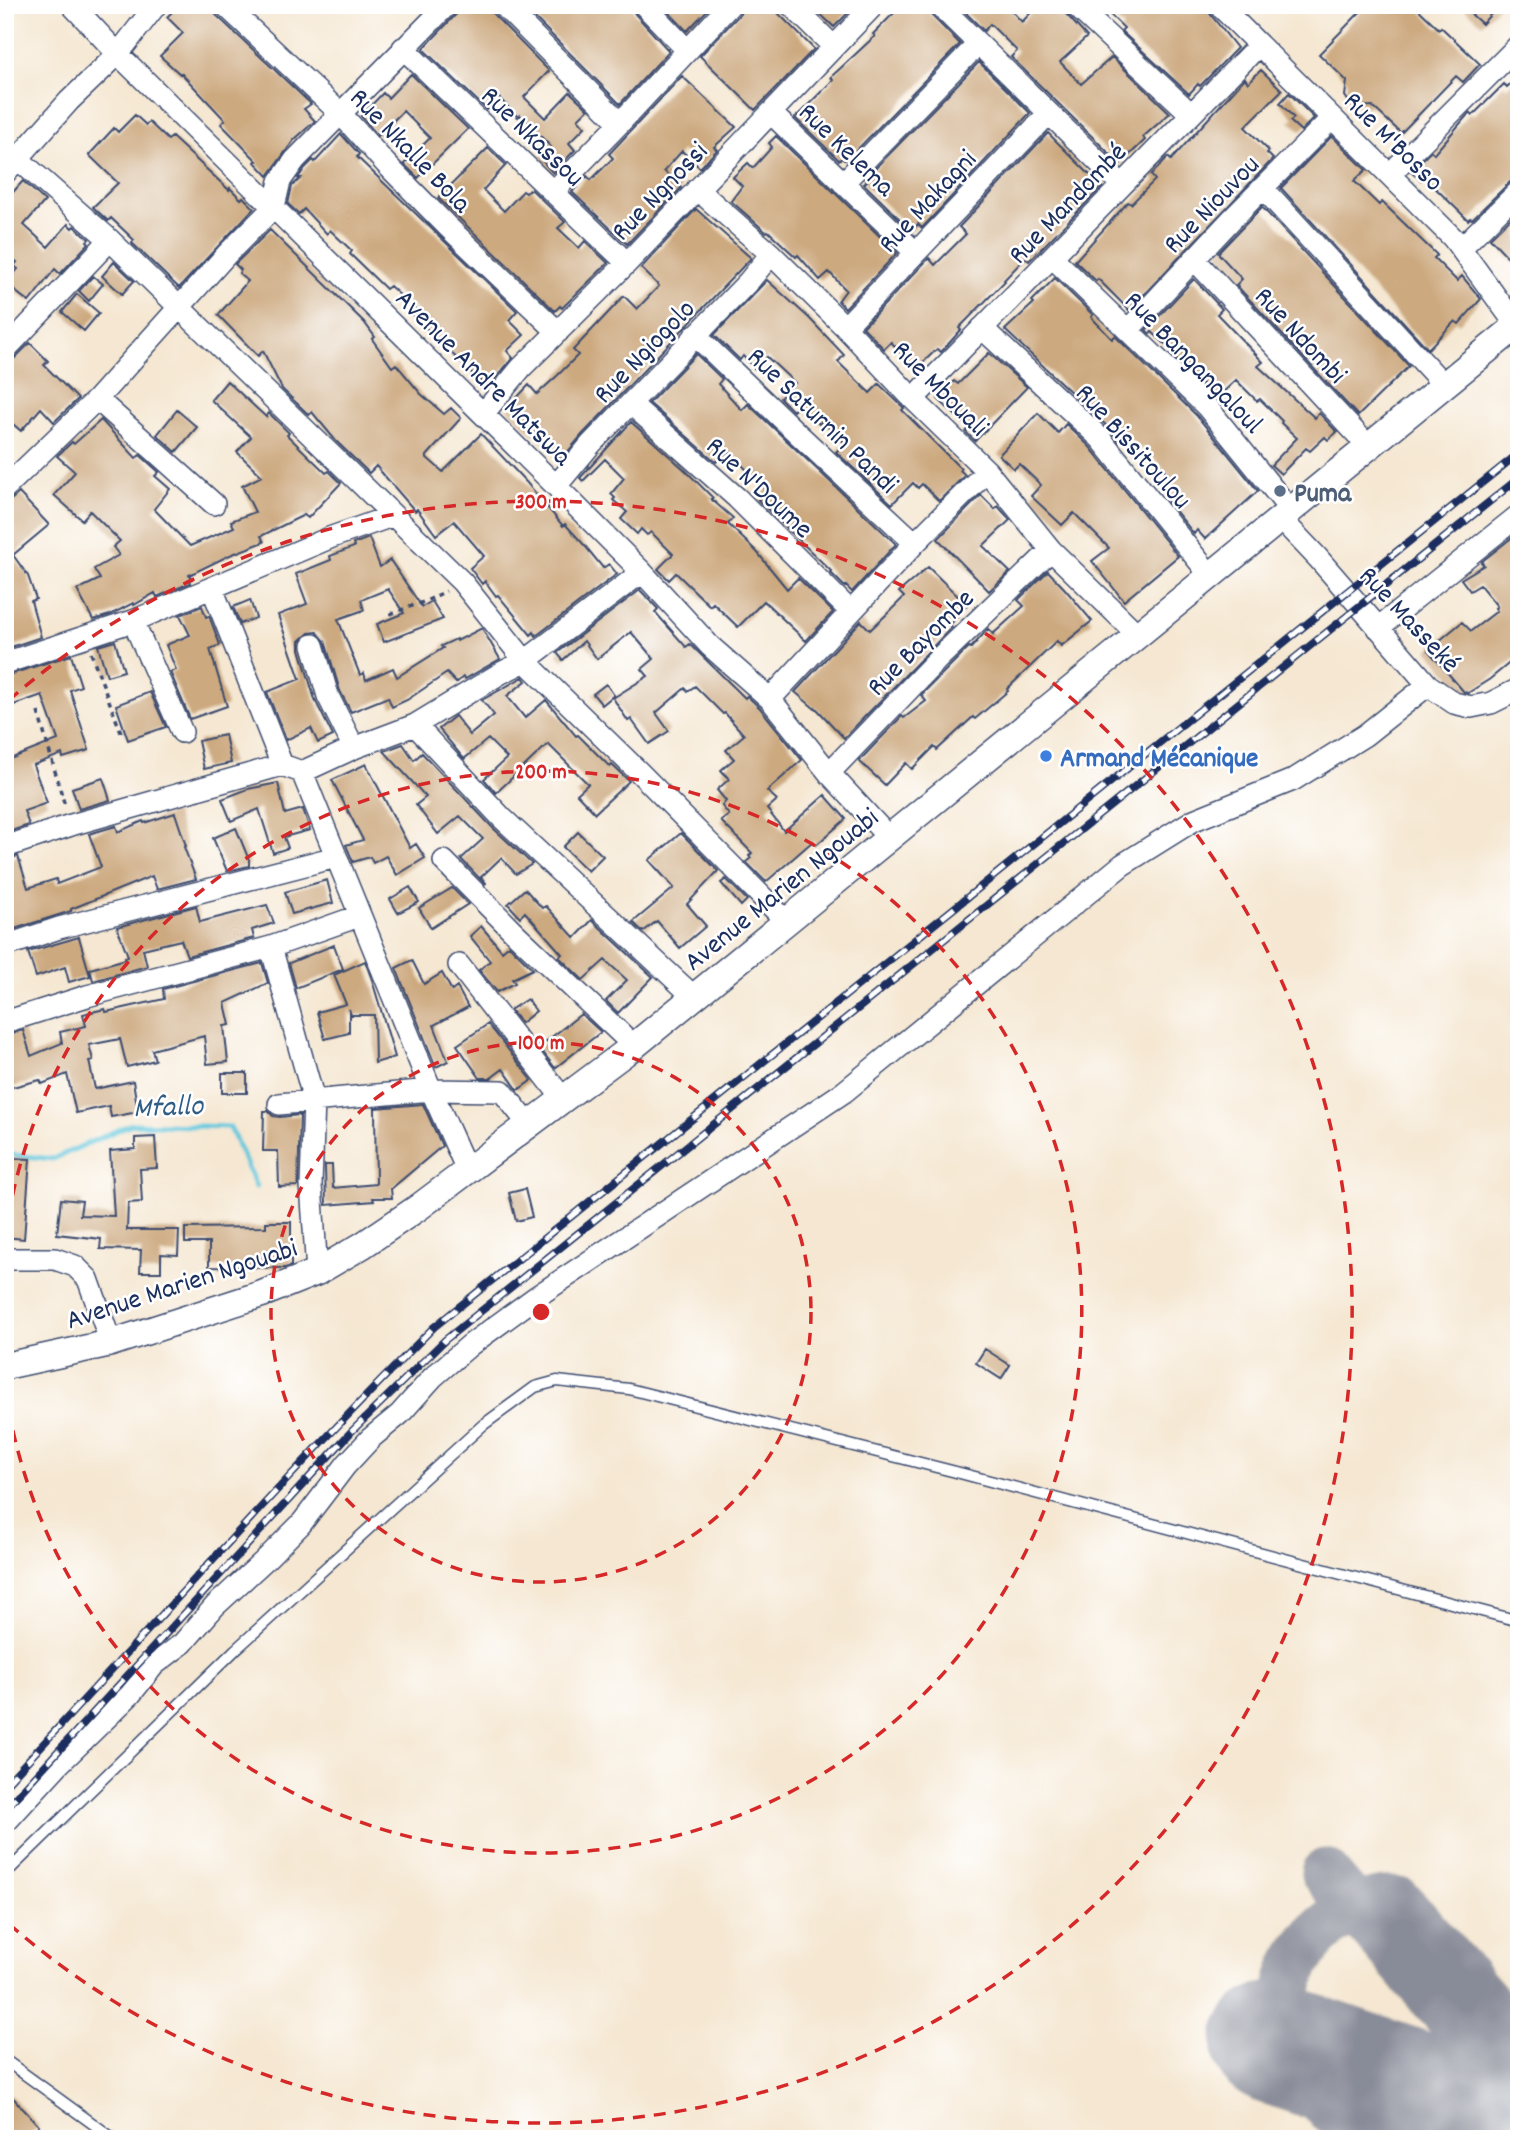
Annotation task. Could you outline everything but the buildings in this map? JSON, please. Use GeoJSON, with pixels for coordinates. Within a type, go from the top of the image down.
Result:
{"type":"FeatureCollection","features":[{"type":"Feature","properties":{"kind":"street","name":"Avenue Andre Matswa"},"geometry":{"type":"LineString","coordinates":[[72,5],[118,54],[642,572],[710,646],[770,699],[830,774],[890,839]]}},
{"type":"Feature","properties":{"kind":"street"},"geometry":{"type":"LineString","coordinates":[[156,5],[118,54],[69,101],[12,166],[110,240],[462,582],[525,661],[640,772],[787,922]]}},
{"type":"Feature","properties":{"kind":"street","name":"Rue Nkalle Bola"},"geometry":{"type":"LineString","coordinates":[[225,5],[341,114],[448,227],[558,332]]}},
{"type":"Feature","properties":{"kind":"street"},"geometry":{"type":"LineString","coordinates":[[5,488],[97,399],[274,207],[281,181],[295,160],[447,5]]}},
{"type":"Feature","properties":{"kind":"street"},"geometry":{"type":"LineString","coordinates":[[503,5],[620,123]]}},
{"type":"Feature","properties":{"kind":"street"},"geometry":{"type":"LineString","coordinates":[[644,5],[687,50]]}},
{"type":"Feature","properties":{"kind":"street"},"geometry":{"type":"LineString","coordinates":[[553,192],[730,5]]}},
{"type":"Feature","properties":{"kind":"street"},"geometry":{"type":"LineString","coordinates":[[791,5],[834,47]]}},
{"type":"Feature","properties":{"kind":"street"},"geometry":{"type":"LineString","coordinates":[[939,5],[1122,185]]}},
{"type":"Feature","properties":{"kind":"street"},"geometry":{"type":"LineString","coordinates":[[1075,5],[1191,114]]}},
{"type":"Feature","properties":{"kind":"street","name":"Rue M'Bosso"},"geometry":{"type":"LineString","coordinates":[[1219,5],[1461,248],[1518,325]]}},
{"type":"Feature","properties":{"kind":"street","name":"Rue Ngnossi"},"geometry":{"type":"LineString","coordinates":[[483,414],[521,368],[771,113],[869,7]]}},
{"type":"Feature","properties":{"kind":"street"},"geometry":{"type":"LineString","coordinates":[[843,183],[978,44]]}},
{"type":"Feature","properties":{"kind":"street","name":"Rue Mandombé"},"geometry":{"type":"LineString","coordinates":[[913,399],[1259,45]]}},
{"type":"Feature","properties":{"kind":"street"},"geometry":{"type":"LineString","coordinates":[[1390,174],[1519,45]]}},
{"type":"Feature","properties":{"kind":"street","name":"Rue Nkassou"},"geometry":{"type":"LineString","coordinates":[[403,48],[626,263]]}},
{"type":"Feature","properties":{"kind":"street","name":"Rue Kelema"},"geometry":{"type":"LineString","coordinates":[[771,113],[915,252]]}},
{"type":"Feature","properties":{"kind":"street","name":"Rue Makagni"},"geometry":{"type":"LineString","coordinates":[[845,327],[1049,113]]}},
{"type":"Feature","properties":{"kind":"street","name":"Rue Niouvou"},"geometry":{"type":"LineString","coordinates":[[1129,329],[1332,118]]}},
{"type":"Feature","properties":{"kind":"street"},"geometry":{"type":"LineString","coordinates":[[1263,188],[1444,385]]}},
{"type":"Feature","properties":{"kind":"street","name":"Rue Mbouali"},"geometry":{"type":"LineString","coordinates":[[697,189],[771,254],[845,327],[913,399],[987,471],[1051,550],[1138,635]]}},
{"type":"Feature","properties":{"kind":"street"},"geometry":{"type":"LineString","coordinates":[[1461,248],[1519,191]]}},
{"type":"Feature","properties":{"kind":"street"},"geometry":{"type":"LineString","coordinates":[[5,350],[110,240]]}},
{"type":"Feature","properties":{"kind":"street","name":"Rue Ngiogolo"},"geometry":{"type":"LineString","coordinates":[[556,486],[591,444],[749,281],[771,254]]}},
{"type":"Feature","properties":{"kind":"street","name":"Rue Bangangaloul"},"geometry":{"type":"LineString","coordinates":[[1052,257],[1207,407],[1286,515]]}},
{"type":"Feature","properties":{"kind":"street","name":"Rue Ndombi"},"geometry":{"type":"LineString","coordinates":[[1194,259],[1369,447]]}},
{"type":"Feature","properties":{"kind":"street","name":"Avenue Marien Ngouabi"},"geometry":{"type":"LineString","coordinates":[[5,1366],[111,1343],[201,1315],[317,1272],[408,1215],[530,1126],[694,998],[1518,325]]}},
{"type":"Feature","properties":{"kind":"street","name":"Rue Bissitoulou"},"geometry":{"type":"LineString","coordinates":[[982,328],[1100,438],[1210,575]]}},
{"type":"Feature","properties":{"kind":"street","name":"Rue Saturnin Pandi"},"geometry":{"type":"LineString","coordinates":[[695,335],[915,543]]}},
{"type":"Feature","properties":{"kind":"street"},"geometry":{"type":"LineString","coordinates":[[97,399],[214,504]]}},
{"type":"Feature","properties":{"kind":"street","name":"Rue N'Doume"},"geometry":{"type":"LineString","coordinates":[[631,404],[737,498],[851,612]]}},
{"type":"Feature","properties":{"kind":"street"},"geometry":{"type":"LineString","coordinates":[[770,699],[915,543],[987,471]]}},
{"type":"Feature","properties":{"kind":"street","name":"Rue Masseké"},"geometry":{"type":"LineString","coordinates":[[1286,515],[1318,558],[1428,685],[1454,703],[1471,707],[1490,703],[1519,689]]}},
{"type":"Feature","properties":{"kind":"street"},"geometry":{"type":"LineString","coordinates":[[1378,628],[1519,515]]}},
{"type":"Feature","properties":{"kind":"street"},"geometry":{"type":"LineString","coordinates":[[5,663],[133,621],[332,537],[392,516]]}},
{"type":"Feature","properties":{"kind":"street","name":"Rue Bayombe"},"geometry":{"type":"LineString","coordinates":[[830,774],[938,659],[1051,550]]}},
{"type":"Feature","properties":{"kind":"street"},"geometry":{"type":"LineString","coordinates":[[5,847],[71,825],[292,768],[415,725],[525,661],[642,572]]}},
{"type":"Feature","properties":{"kind":"street"},"geometry":{"type":"LineString","coordinates":[[212,588],[292,768],[336,857],[431,1090],[468,1172]]}},
{"type":"Feature","properties":{"kind":"street"},"geometry":{"type":"LineString","coordinates":[[133,621],[182,732]]}},
{"type":"Feature","properties":{"kind":"street"},"geometry":{"type":"LineString","coordinates":[[313,645],[328,696],[354,748]]}},
{"type":"Feature","properties":{"kind":"street"},"geometry":{"type":"LineString","coordinates":[[5,1823],[58,1765],[130,1695],[154,1665],[183,1643],[215,1606],[301,1524],[346,1465],[371,1438],[400,1414],[433,1377],[470,1345],[536,1297],[844,1092],[1122,865],[1194,820],[1293,780],[1365,735],[1428,685]]}},
{"type":"Feature","properties":{"kind":"street"},"geometry":{"type":"LineString","coordinates":[[415,725],[502,818],[694,998]]}},
{"type":"Feature","properties":{"kind":"street"},"geometry":{"type":"LineString","coordinates":[[5,946],[58,928],[336,857]]}},
{"type":"Feature","properties":{"kind":"street"},"geometry":{"type":"LineString","coordinates":[[444,861],[634,1046]]}},
{"type":"Feature","properties":{"kind":"street"},"geometry":{"type":"LineString","coordinates":[[5,1022],[87,996],[271,947],[359,916]]}},
{"type":"Feature","properties":{"kind":"street"},"geometry":{"type":"LineString","coordinates":[[271,947],[314,1100],[311,1185],[317,1272]]}},
{"type":"Feature","properties":{"kind":"street"},"geometry":{"type":"LineString","coordinates":[[459,965],[564,1100]]}},
{"type":"Feature","properties":{"kind":"street"},"geometry":{"type":"LineString","coordinates":[[279,1104],[431,1090],[502,1091],[530,1126]]}},
{"type":"Feature","properties":{"kind":"street"},"geometry":{"type":"LineString","coordinates":[[5,1259],[55,1259],[75,1266],[88,1279],[111,1343]]}},
{"type":"Feature","properties":{"kind":"lane"},"geometry":{"type":"LineString","coordinates":[[5,1874],[235,1650],[483,1425],[535,1387],[557,1381],[629,1389],[956,1472],[1519,1621]]}},
{"type":"Feature","properties":{"kind":"lane"},"geometry":{"type":"LineString","coordinates":[[5,2060],[114,2139]]}},
{"type":"Feature","properties":{"kind":"path"},"geometry":{"type":"LineString","coordinates":[[390,614],[426,601],[462,582]]}},
{"type":"Feature","properties":{"kind":"path"},"geometry":{"type":"LineString","coordinates":[[85,638],[122,735]]}},
{"type":"Feature","properties":{"kind":"path"},"geometry":{"type":"LineString","coordinates":[[38,712],[71,825]]}},
{"type":"Feature","properties":{"kind":"waterway","name":"Mfallo"},"geometry":{"type":"LineString","coordinates":[[5,1154],[53,1159],[131,1124],[230,1127],[256,1187]]}},
{"type":"Feature","properties":{"kind":"taxiway"},"geometry":{"type":"LineString","coordinates":[[1325,1873],[1519,2098]]}},
{"type":"Feature","properties":{"kind":"taxiway"},"geometry":{"type":"LineString","coordinates":[[1465,2109],[1443,2124],[1426,2130],[1392,2133],[1359,2126],[1344,2118],[1317,2096],[1296,2057],[1287,2009],[1293,1970],[1310,1943],[1334,1921],[1356,1910],[1378,1902],[1399,1902],[1519,2039]]}},
{"type":"Feature","properties":{"kind":"runway"},"geometry":{"type":"LineString","coordinates":[[1273,2043],[1519,2127]]}},
{"type":"Feature","properties":{"kind":"railway"},"geometry":{"type":"LineString","coordinates":[[5,1785],[271,1497],[434,1327],[1519,453]]}},
{"type":"Feature","properties":{"kind":"railway"},"geometry":{"type":"LineString","coordinates":[[5,1809],[351,1432],[445,1340],[1519,478]]}},
{"type":"Feature","properties":{"kind":"place","name":"Puma"},"geometry":{"type":"Point","coordinates":[1280,491]}},
{"type":"Feature","properties":{"kind":"place","name":"Armand Mécanique"},"geometry":{"type":"Point","coordinates":[1046,756]}}]}
